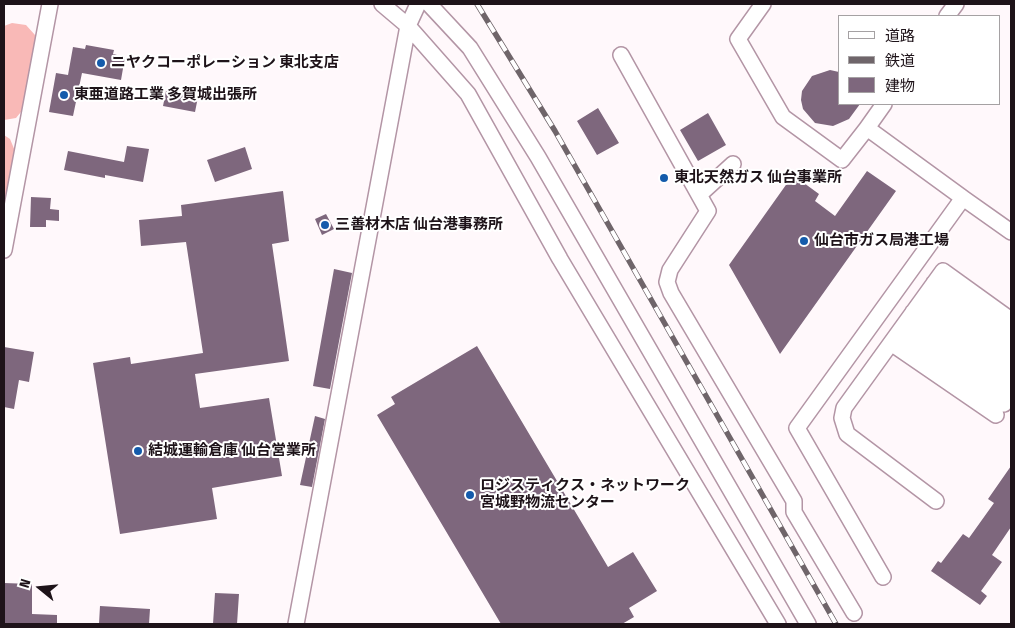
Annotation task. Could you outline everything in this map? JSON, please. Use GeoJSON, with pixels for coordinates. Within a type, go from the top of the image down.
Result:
{"type":"FeatureCollection","features":[{"type":"Feature","properties":{"kind":"street"},"geometry":{"type":"LineString","coordinates":[[4,250],[50,4]]}},
{"type":"Feature","properties":{"kind":"street"},"geometry":{"type":"LineString","coordinates":[[382,4],[408,26],[468,94],[560,259],[778,624]]}},
{"type":"Feature","properties":{"kind":"street"},"geometry":{"type":"LineString","coordinates":[[296,624],[408,26],[418,4]]}},
{"type":"Feature","properties":{"kind":"street"},"geometry":{"type":"LineString","coordinates":[[428,4],[470,48],[533,148],[802,622]]}},
{"type":"Feature","properties":{"kind":"street"},"geometry":{"type":"LineString","coordinates":[[763,4],[738,39],[783,116],[842,160],[883,105]]}},
{"type":"Feature","properties":{"kind":"street"},"geometry":{"type":"LineString","coordinates":[[948,15],[956,4]]}},
{"type":"Feature","properties":{"kind":"street"},"geometry":{"type":"LineString","coordinates":[[621,55],[708,211],[670,270],[667,282],[671,293],[794,501],[794,512],[854,614]]}},
{"type":"Feature","properties":{"kind":"street"},"geometry":{"type":"LineString","coordinates":[[867,128],[1011,232]]}},
{"type":"Feature","properties":{"kind":"street"},"geometry":{"type":"LineString","coordinates":[[699,195],[733,164]]}},
{"type":"Feature","properties":{"kind":"street"},"geometry":{"type":"LineString","coordinates":[[883,577],[797,428],[963,198]]}},
{"type":"Feature","properties":{"kind":"street"},"geometry":{"type":"LineString","coordinates":[[936,501],[847,434],[842,418],[844,408],[943,271],[1011,320]]}},
{"type":"Feature","properties":{"kind":"street"},"geometry":{"type":"LineString","coordinates":[[913,312],[1011,337]]}},
{"type":"Feature","properties":{"kind":"street"},"geometry":{"type":"LineString","coordinates":[[913,312],[1011,352]]}},
{"type":"Feature","properties":{"kind":"street"},"geometry":{"type":"LineString","coordinates":[[913,312],[1011,367]]}},
{"type":"Feature","properties":{"kind":"street"},"geometry":{"type":"LineString","coordinates":[[913,312],[1005,399]]}},
{"type":"Feature","properties":{"kind":"street"},"geometry":{"type":"LineString","coordinates":[[913,312],[1005,399]]}},
{"type":"Feature","properties":{"kind":"shaded area"},"geometry":{"type":"Polygon","coordinates":[[[12,23],[26,25],[35,35],[36,41],[25,107],[16,118],[4,120],[4,26],[12,23]]]}},
{"type":"Feature","properties":{"kind":"shaded area"},"geometry":{"type":"Polygon","coordinates":[[[4,135],[10,139],[15,151],[4,213],[4,135]]]}},
{"type":"Feature","properties":{"kind":"building"},"geometry":{"type":"Polygon","coordinates":[[[86,45],[114,50],[113,54],[125,57],[121,80],[82,73],[73,116],[49,112],[56,73],[68,75],[73,47],[85,49],[86,45]]]}},
{"type":"Feature","properties":{"kind":"building"},"geometry":{"type":"Polygon","coordinates":[[[830,70],[838,72],[838,105],[859,105],[849,119],[833,126],[815,123],[803,109],[801,100],[802,91],[812,76],[830,70]]]}},
{"type":"Feature","properties":{"kind":"building"},"geometry":{"type":"Polygon","coordinates":[[[166,91],[198,97],[195,112],[163,106],[166,91]]]}},
{"type":"Feature","properties":{"kind":"building"},"geometry":{"type":"Polygon","coordinates":[[[598,108],[619,143],[597,155],[577,121],[598,108]]]}},
{"type":"Feature","properties":{"kind":"building"},"geometry":{"type":"Polygon","coordinates":[[[708,113],[726,145],[698,161],[680,130],[708,113]]]}},
{"type":"Feature","properties":{"kind":"building"},"geometry":{"type":"Polygon","coordinates":[[[127,146],[149,149],[143,182],[105,175],[105,178],[64,170],[68,151],[124,162],[127,146]]]}},
{"type":"Feature","properties":{"kind":"building"},"geometry":{"type":"Polygon","coordinates":[[[245,147],[252,169],[215,182],[207,160],[245,147]]]}},
{"type":"Feature","properties":{"kind":"building","name":"仙台市ガス局港工場"},"geometry":{"type":"Polygon","coordinates":[[[867,171],[896,191],[780,354],[729,265],[793,175],[819,194],[815,201],[835,216],[867,171]]]}},
{"type":"Feature","properties":{"kind":"building"},"geometry":{"type":"Polygon","coordinates":[[[283,191],[289,241],[272,244],[289,361],[195,374],[200,408],[269,398],[282,476],[212,488],[217,519],[120,534],[93,363],[130,357],[131,364],[203,353],[186,242],[141,246],[139,220],[182,216],[181,205],[283,191]]]}},
{"type":"Feature","properties":{"kind":"building"},"geometry":{"type":"Polygon","coordinates":[[[31,197],[51,198],[50,209],[59,210],[59,221],[46,220],[46,227],[30,227],[31,197]]]}},
{"type":"Feature","properties":{"kind":"building"},"geometry":{"type":"Polygon","coordinates":[[[326,214],[334,229],[322,235],[315,219],[326,214]]]}},
{"type":"Feature","properties":{"kind":"building"},"geometry":{"type":"Polygon","coordinates":[[[334,269],[352,273],[330,389],[313,386],[334,269]]]}},
{"type":"Feature","properties":{"kind":"building"},"geometry":{"type":"Polygon","coordinates":[[[477,346],[608,567],[633,552],[657,591],[629,608],[634,617],[622,624],[501,624],[377,415],[395,404],[391,397],[477,346]]]}},
{"type":"Feature","properties":{"kind":"building"},"geometry":{"type":"Polygon","coordinates":[[[4,347],[34,352],[29,382],[19,380],[14,409],[4,407],[4,347]]]}},
{"type":"Feature","properties":{"kind":"building"},"geometry":{"type":"Polygon","coordinates":[[[315,416],[325,419],[312,487],[300,485],[315,416]]]}},
{"type":"Feature","properties":{"kind":"building"},"geometry":{"type":"Polygon","coordinates":[[[1011,466],[1011,527],[992,555],[1002,562],[981,591],[987,596],[980,605],[931,571],[938,561],[941,563],[963,534],[969,538],[994,503],[988,499],[1011,466]]]}},
{"type":"Feature","properties":{"kind":"building"},"geometry":{"type":"Polygon","coordinates":[[[4,583],[32,584],[32,614],[57,615],[57,624],[4,624],[4,583]]]}},
{"type":"Feature","properties":{"kind":"building"},"geometry":{"type":"Polygon","coordinates":[[[215,593],[239,594],[237,624],[213,624],[215,593]]]}},
{"type":"Feature","properties":{"kind":"building"},"geometry":{"type":"Polygon","coordinates":[[[100,606],[150,609],[149,624],[99,624],[100,606]]]}},
{"type":"Feature","properties":{"kind":"railway"},"geometry":{"type":"LineString","coordinates":[[477,4],[555,131],[836,624]]}},
{"type":"Feature","properties":{"kind":"place","name":"ニヤクコーポレーション 東北支店"},"geometry":{"type":"Point","coordinates":[101,63]}},
{"type":"Feature","properties":{"kind":"place","name":"東亜道路工業 多賀城出張所"},"geometry":{"type":"Point","coordinates":[64,95]}},
{"type":"Feature","properties":{"kind":"place","name":"東北天然ガス 仙台事業所"},"geometry":{"type":"Point","coordinates":[664,178]}},
{"type":"Feature","properties":{"kind":"place","name":"三善材木店 仙台港事務所"},"geometry":{"type":"Point","coordinates":[325,225]}},
{"type":"Feature","properties":{"kind":"place","name":"仙台市ガス局港工場"},"geometry":{"type":"Point","coordinates":[804,241]}},
{"type":"Feature","properties":{"kind":"place","name":"結城運輸倉庫 仙台営業所"},"geometry":{"type":"Point","coordinates":[138,451]}},
{"type":"Feature","properties":{"kind":"place","name":"ロジスティクス・ネットワーク 宮城野物流センター"},"geometry":{"type":"Point","coordinates":[470,495]}}]}
